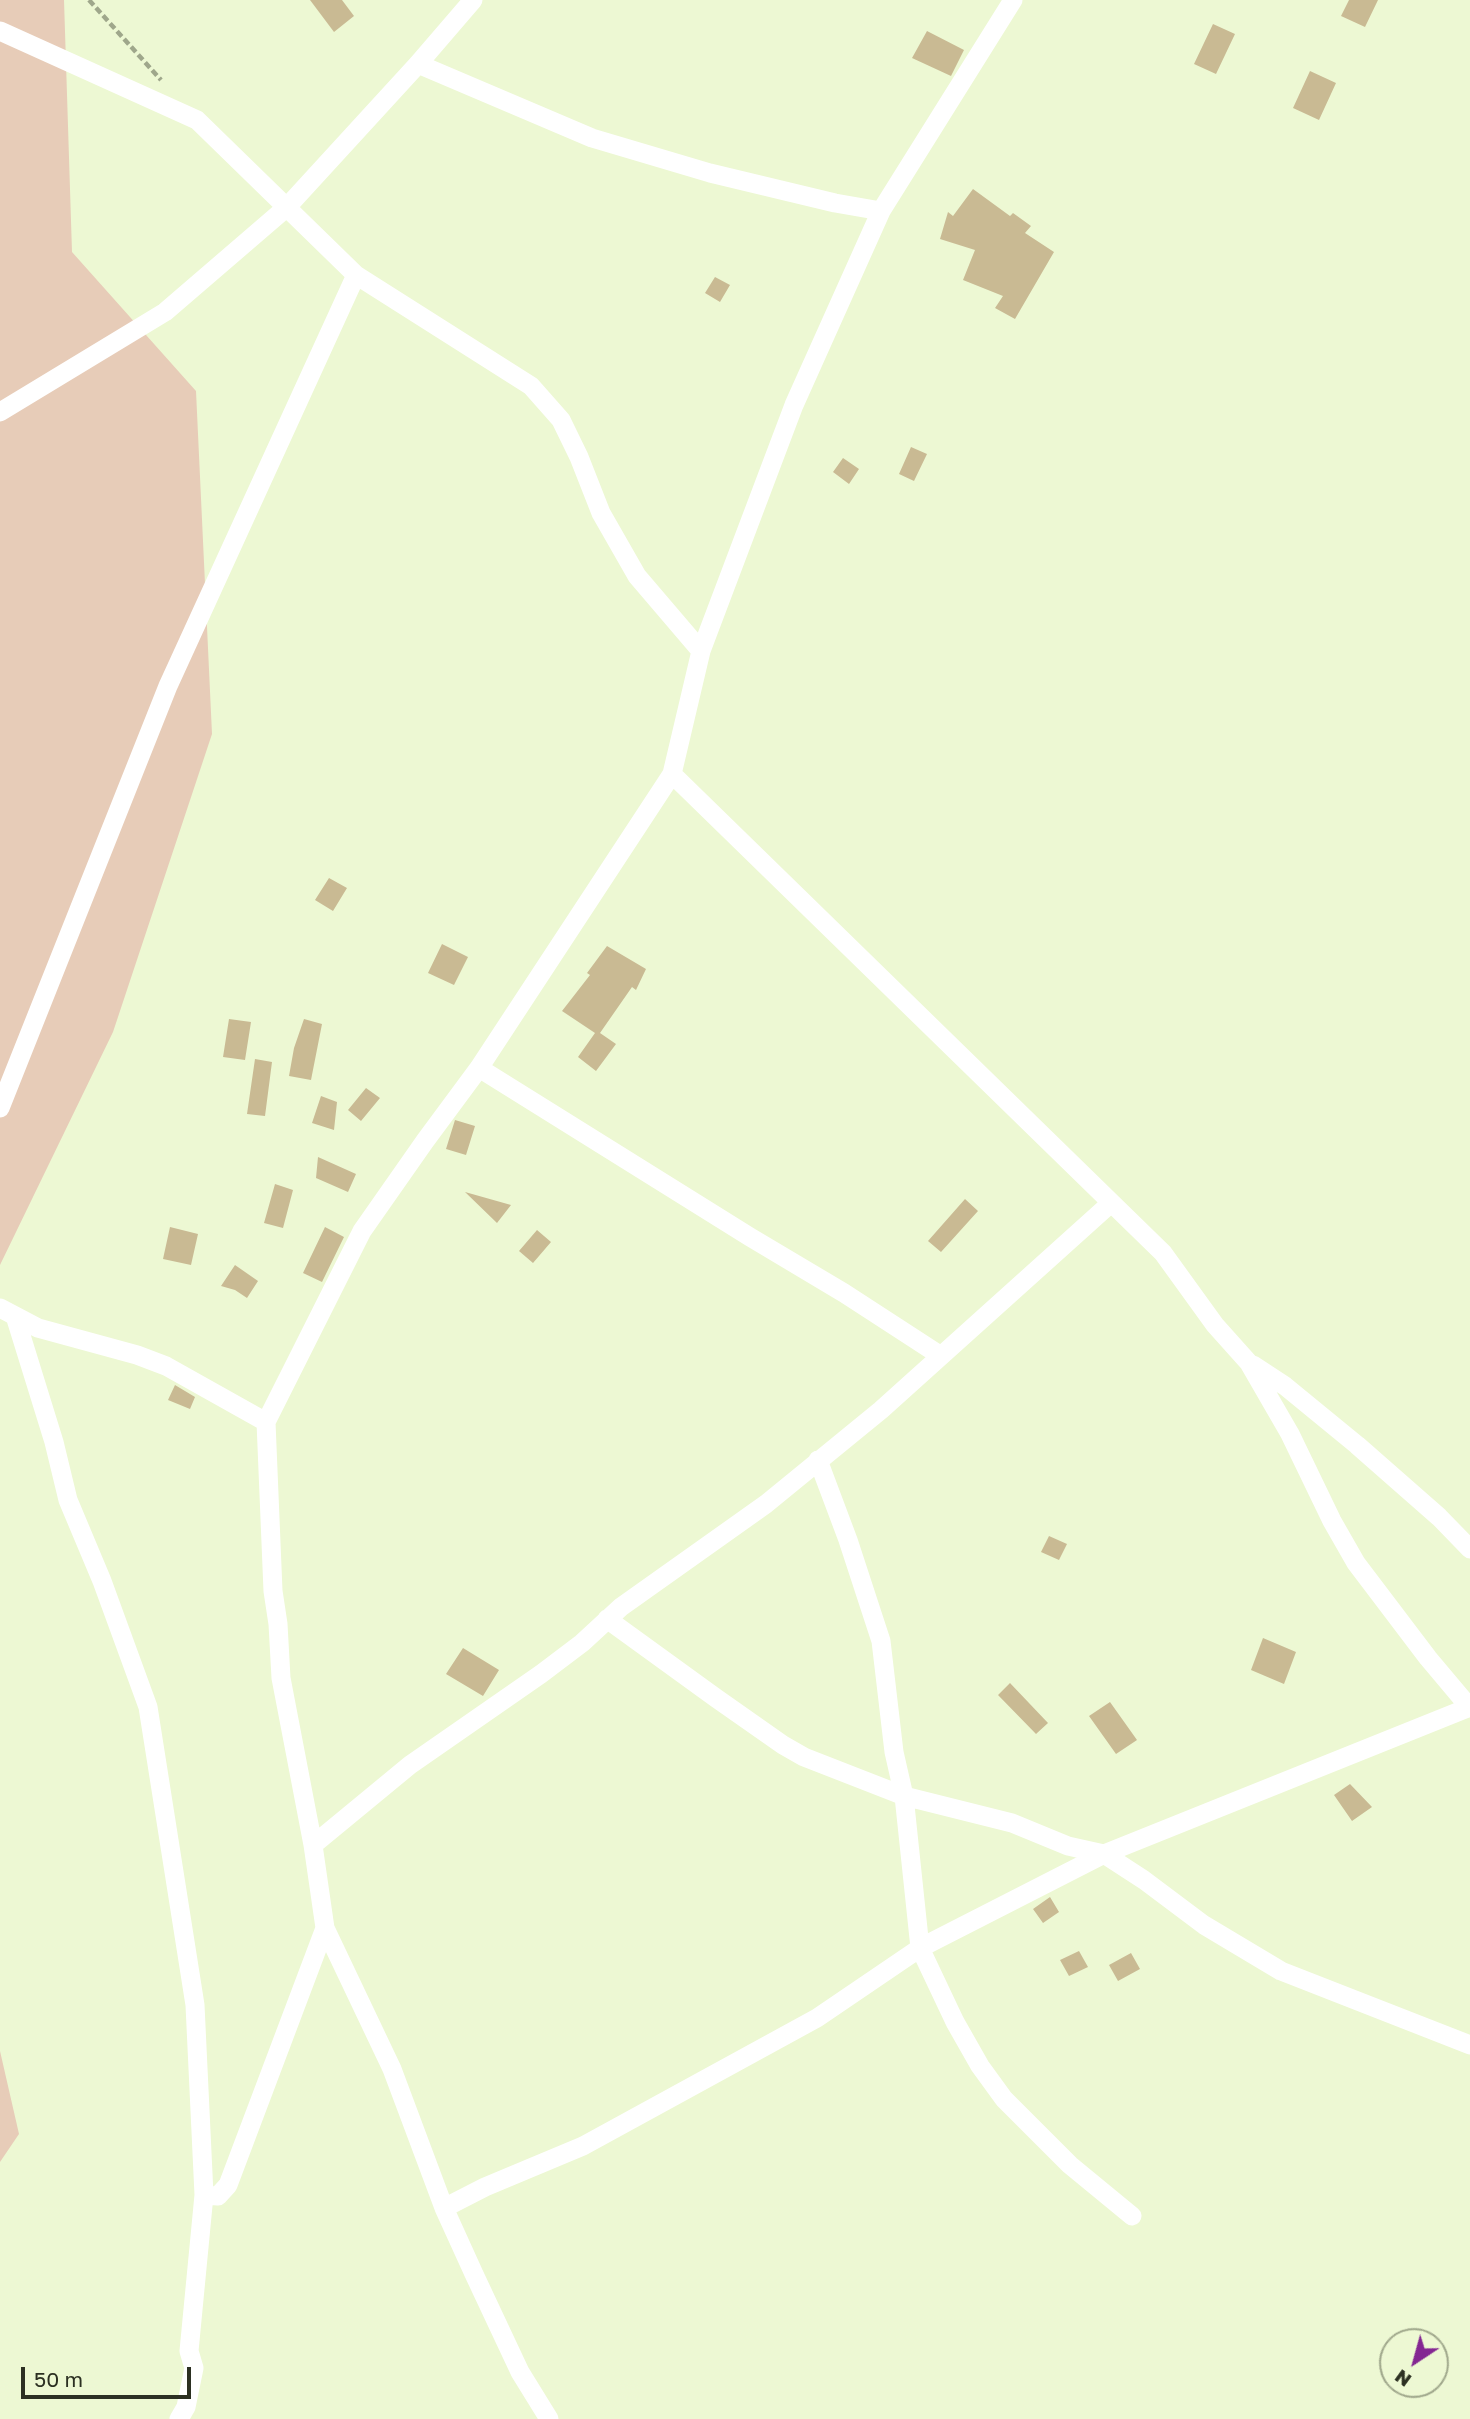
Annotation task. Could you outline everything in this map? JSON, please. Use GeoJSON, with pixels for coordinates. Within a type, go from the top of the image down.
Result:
{"type":"FeatureCollection","features":[{"type":"Feature","properties":{"kind":"street"},"geometry":{"type":"LineString","coordinates":[[0,412],[165,312],[287,207],[473,0]]}},
{"type":"Feature","properties":{"kind":"street"},"geometry":{"type":"LineString","coordinates":[[549,2419],[520,2372],[444,2208],[392,2068],[326,1928],[281,1678],[273,1591],[266,1422],[362,1231],[479,1068],[672,774],[701,651],[794,405],[881,211],[1013,0]]}},
{"type":"Feature","properties":{"kind":"street"},"geometry":{"type":"LineString","coordinates":[[0,31],[197,120],[356,275],[531,386],[561,420],[601,513],[637,576],[701,651]]}},
{"type":"Feature","properties":{"kind":"street"},"geometry":{"type":"LineString","coordinates":[[418,64],[592,138],[710,173],[835,203],[881,211]]}},
{"type":"Feature","properties":{"kind":"street"},"geometry":{"type":"LineString","coordinates":[[0,1108],[168,686],[356,275]]}},
{"type":"Feature","properties":{"kind":"street"},"geometry":{"type":"LineString","coordinates":[[444,2208],[595,2139],[817,2018],[919,1948],[1104,1854],[1470,1708],[1428,1658],[1356,1563],[1332,1521],[1290,1434],[1249,1363],[1215,1325],[1163,1253],[672,774]]}},
{"type":"Feature","properties":{"kind":"street"},"geometry":{"type":"LineString","coordinates":[[479,1068],[844,1293],[941,1356]]}},
{"type":"Feature","properties":{"kind":"street"},"geometry":{"type":"LineString","coordinates":[[313,1844],[410,1765],[541,1674],[582,1643],[607,1619],[803,1476],[818,1460],[881,1410],[1111,1203]]}},
{"type":"Feature","properties":{"kind":"street"},"geometry":{"type":"LineString","coordinates":[[7,1312],[38,1328],[137,1355],[166,1366],[266,1422]]}},
{"type":"Feature","properties":{"kind":"street"},"geometry":{"type":"LineString","coordinates":[[7,1312],[54,1442],[68,1500],[102,1581],[148,1707],[195,2005],[204,2195],[189,2351],[194,2368],[186,2407],[179,2419]]}},
{"type":"Feature","properties":{"kind":"street"},"geometry":{"type":"LineString","coordinates":[[1249,1363],[1285,1386],[1357,1445],[1439,1517],[1470,1549]]}},
{"type":"Feature","properties":{"kind":"street"},"geometry":{"type":"LineString","coordinates":[[818,1460],[849,1539],[881,1641],[894,1752],[904,1796],[919,1948],[980,2066],[1004,2099],[1070,2165],[1132,2216]]}},
{"type":"Feature","properties":{"kind":"street"},"geometry":{"type":"LineString","coordinates":[[607,1619],[804,1758],[904,1796],[1012,1823],[1068,1846],[1104,1854],[1204,1925],[1281,1971],[1470,2045]]}},
{"type":"Feature","properties":{"kind":"street"},"geometry":{"type":"LineString","coordinates":[[204,2195],[218,2196],[228,2185],[326,1928]]}},
{"type":"Feature","properties":{"kind":"path"},"geometry":{"type":"LineString","coordinates":[[89,0],[170,90]]}},
{"type":"Feature","properties":{"kind":"shaded area"},"geometry":{"type":"Polygon","coordinates":[[[0,0],[64,0],[72,252],[196,391],[212,734],[113,1032],[0,1265],[0,0]]]}},
{"type":"Feature","properties":{"kind":"shaded area"},"geometry":{"type":"Polygon","coordinates":[[[0,2051],[19,2134],[0,2162],[0,2051]]]}},
{"type":"Feature","properties":{"kind":"building"},"geometry":{"type":"Polygon","coordinates":[[[310,0],[342,0],[354,16],[334,32],[310,0]]]}},
{"type":"Feature","properties":{"kind":"building"},"geometry":{"type":"Polygon","coordinates":[[[1349,0],[1378,0],[1365,27],[1341,16],[1349,0]]]}},
{"type":"Feature","properties":{"kind":"building"},"geometry":{"type":"Polygon","coordinates":[[[1213,24],[1235,34],[1216,74],[1194,64],[1213,24]]]}},
{"type":"Feature","properties":{"kind":"building"},"geometry":{"type":"Polygon","coordinates":[[[927,31],[964,50],[951,76],[912,58],[927,31]]]}},
{"type":"Feature","properties":{"kind":"building"},"geometry":{"type":"Polygon","coordinates":[[[1310,71],[1336,83],[1319,120],[1293,108],[1310,71]]]}},
{"type":"Feature","properties":{"kind":"building"},"geometry":{"type":"Polygon","coordinates":[[[973,189],[1010,216],[1013,213],[1031,226],[1025,233],[1054,252],[1015,319],[995,308],[1003,296],[963,280],[975,250],[940,239],[948,212],[953,216],[973,189]]]}},
{"type":"Feature","properties":{"kind":"building"},"geometry":{"type":"Polygon","coordinates":[[[715,277],[730,285],[720,302],[705,293],[715,277]]]}},
{"type":"Feature","properties":{"kind":"building"},"geometry":{"type":"Polygon","coordinates":[[[911,447],[927,454],[914,481],[899,474],[911,447]]]}},
{"type":"Feature","properties":{"kind":"building"},"geometry":{"type":"Polygon","coordinates":[[[843,458],[859,469],[849,484],[833,472],[843,458]]]}},
{"type":"Feature","properties":{"kind":"building"},"geometry":{"type":"Polygon","coordinates":[[[329,878],[347,888],[333,911],[315,900],[329,878]]]}},
{"type":"Feature","properties":{"kind":"building"},"geometry":{"type":"Polygon","coordinates":[[[442,944],[468,957],[454,985],[428,973],[442,944]]]}},
{"type":"Feature","properties":{"kind":"building"},"geometry":{"type":"Polygon","coordinates":[[[607,946],[646,969],[636,990],[632,987],[600,1033],[616,1044],[596,1071],[578,1057],[595,1033],[562,1011],[590,975],[587,973],[607,946]]]}},
{"type":"Feature","properties":{"kind":"building"},"geometry":{"type":"Polygon","coordinates":[[[229,1019],[251,1022],[245,1060],[223,1057],[229,1019]]]}},
{"type":"Feature","properties":{"kind":"building"},"geometry":{"type":"Polygon","coordinates":[[[304,1019],[322,1024],[311,1080],[289,1076],[294,1048],[304,1019]]]}},
{"type":"Feature","properties":{"kind":"building"},"geometry":{"type":"Polygon","coordinates":[[[255,1059],[272,1062],[265,1116],[247,1114],[255,1059]]]}},
{"type":"Feature","properties":{"kind":"building"},"geometry":{"type":"Polygon","coordinates":[[[366,1088],[380,1098],[361,1121],[348,1110],[366,1088]]]}},
{"type":"Feature","properties":{"kind":"building"},"geometry":{"type":"Polygon","coordinates":[[[321,1096],[337,1102],[334,1130],[312,1123],[321,1096]]]}},
{"type":"Feature","properties":{"kind":"building"},"geometry":{"type":"Polygon","coordinates":[[[455,1120],[475,1126],[466,1155],[446,1149],[455,1120]]]}},
{"type":"Feature","properties":{"kind":"building"},"geometry":{"type":"Polygon","coordinates":[[[318,1157],[356,1174],[348,1192],[316,1178],[318,1157]]]}},
{"type":"Feature","properties":{"kind":"building"},"geometry":{"type":"Polygon","coordinates":[[[275,1184],[293,1190],[283,1228],[264,1223],[275,1184]]]}},
{"type":"Feature","properties":{"kind":"building"},"geometry":{"type":"Polygon","coordinates":[[[465,1192],[511,1205],[497,1223],[465,1192]]]}},
{"type":"Feature","properties":{"kind":"building"},"geometry":{"type":"Polygon","coordinates":[[[965,1199],[978,1211],[941,1252],[928,1241],[965,1199]]]}},
{"type":"Feature","properties":{"kind":"building"},"geometry":{"type":"Polygon","coordinates":[[[170,1227],[198,1234],[191,1265],[163,1259],[170,1227]]]}},
{"type":"Feature","properties":{"kind":"building"},"geometry":{"type":"Polygon","coordinates":[[[325,1227],[344,1237],[322,1282],[303,1273],[325,1227]]]}},
{"type":"Feature","properties":{"kind":"building"},"geometry":{"type":"Polygon","coordinates":[[[537,1230],[551,1242],[533,1263],[519,1251],[537,1230]]]}},
{"type":"Feature","properties":{"kind":"building"},"geometry":{"type":"Polygon","coordinates":[[[235,1265],[258,1281],[247,1298],[235,1290],[221,1286],[235,1265]]]}},
{"type":"Feature","properties":{"kind":"building"},"geometry":{"type":"Polygon","coordinates":[[[175,1385],[195,1397],[190,1409],[168,1400],[175,1385]]]}},
{"type":"Feature","properties":{"kind":"building"},"geometry":{"type":"Polygon","coordinates":[[[1049,1536],[1067,1544],[1059,1560],[1041,1552],[1049,1536]]]}},
{"type":"Feature","properties":{"kind":"building"},"geometry":{"type":"Polygon","coordinates":[[[1263,1638],[1296,1652],[1284,1684],[1251,1670],[1263,1638]]]}},
{"type":"Feature","properties":{"kind":"building"},"geometry":{"type":"Polygon","coordinates":[[[463,1648],[499,1670],[483,1696],[446,1674],[463,1648]]]}},
{"type":"Feature","properties":{"kind":"building"},"geometry":{"type":"Polygon","coordinates":[[[1010,1683],[1048,1723],[1036,1734],[998,1695],[1010,1683]]]}},
{"type":"Feature","properties":{"kind":"building"},"geometry":{"type":"Polygon","coordinates":[[[1110,1702],[1137,1740],[1116,1754],[1089,1716],[1110,1702]]]}},
{"type":"Feature","properties":{"kind":"building"},"geometry":{"type":"Polygon","coordinates":[[[1350,1784],[1372,1807],[1352,1821],[1334,1795],[1350,1784]]]}},
{"type":"Feature","properties":{"kind":"building"},"geometry":{"type":"Polygon","coordinates":[[[1050,1897],[1059,1912],[1043,1923],[1033,1909],[1050,1897]]]}},
{"type":"Feature","properties":{"kind":"building"},"geometry":{"type":"Polygon","coordinates":[[[1079,1951],[1088,1967],[1069,1976],[1060,1960],[1079,1951]]]}},
{"type":"Feature","properties":{"kind":"building"},"geometry":{"type":"Polygon","coordinates":[[[1131,1953],[1140,1969],[1118,1981],[1109,1965],[1131,1953]]]}}]}
